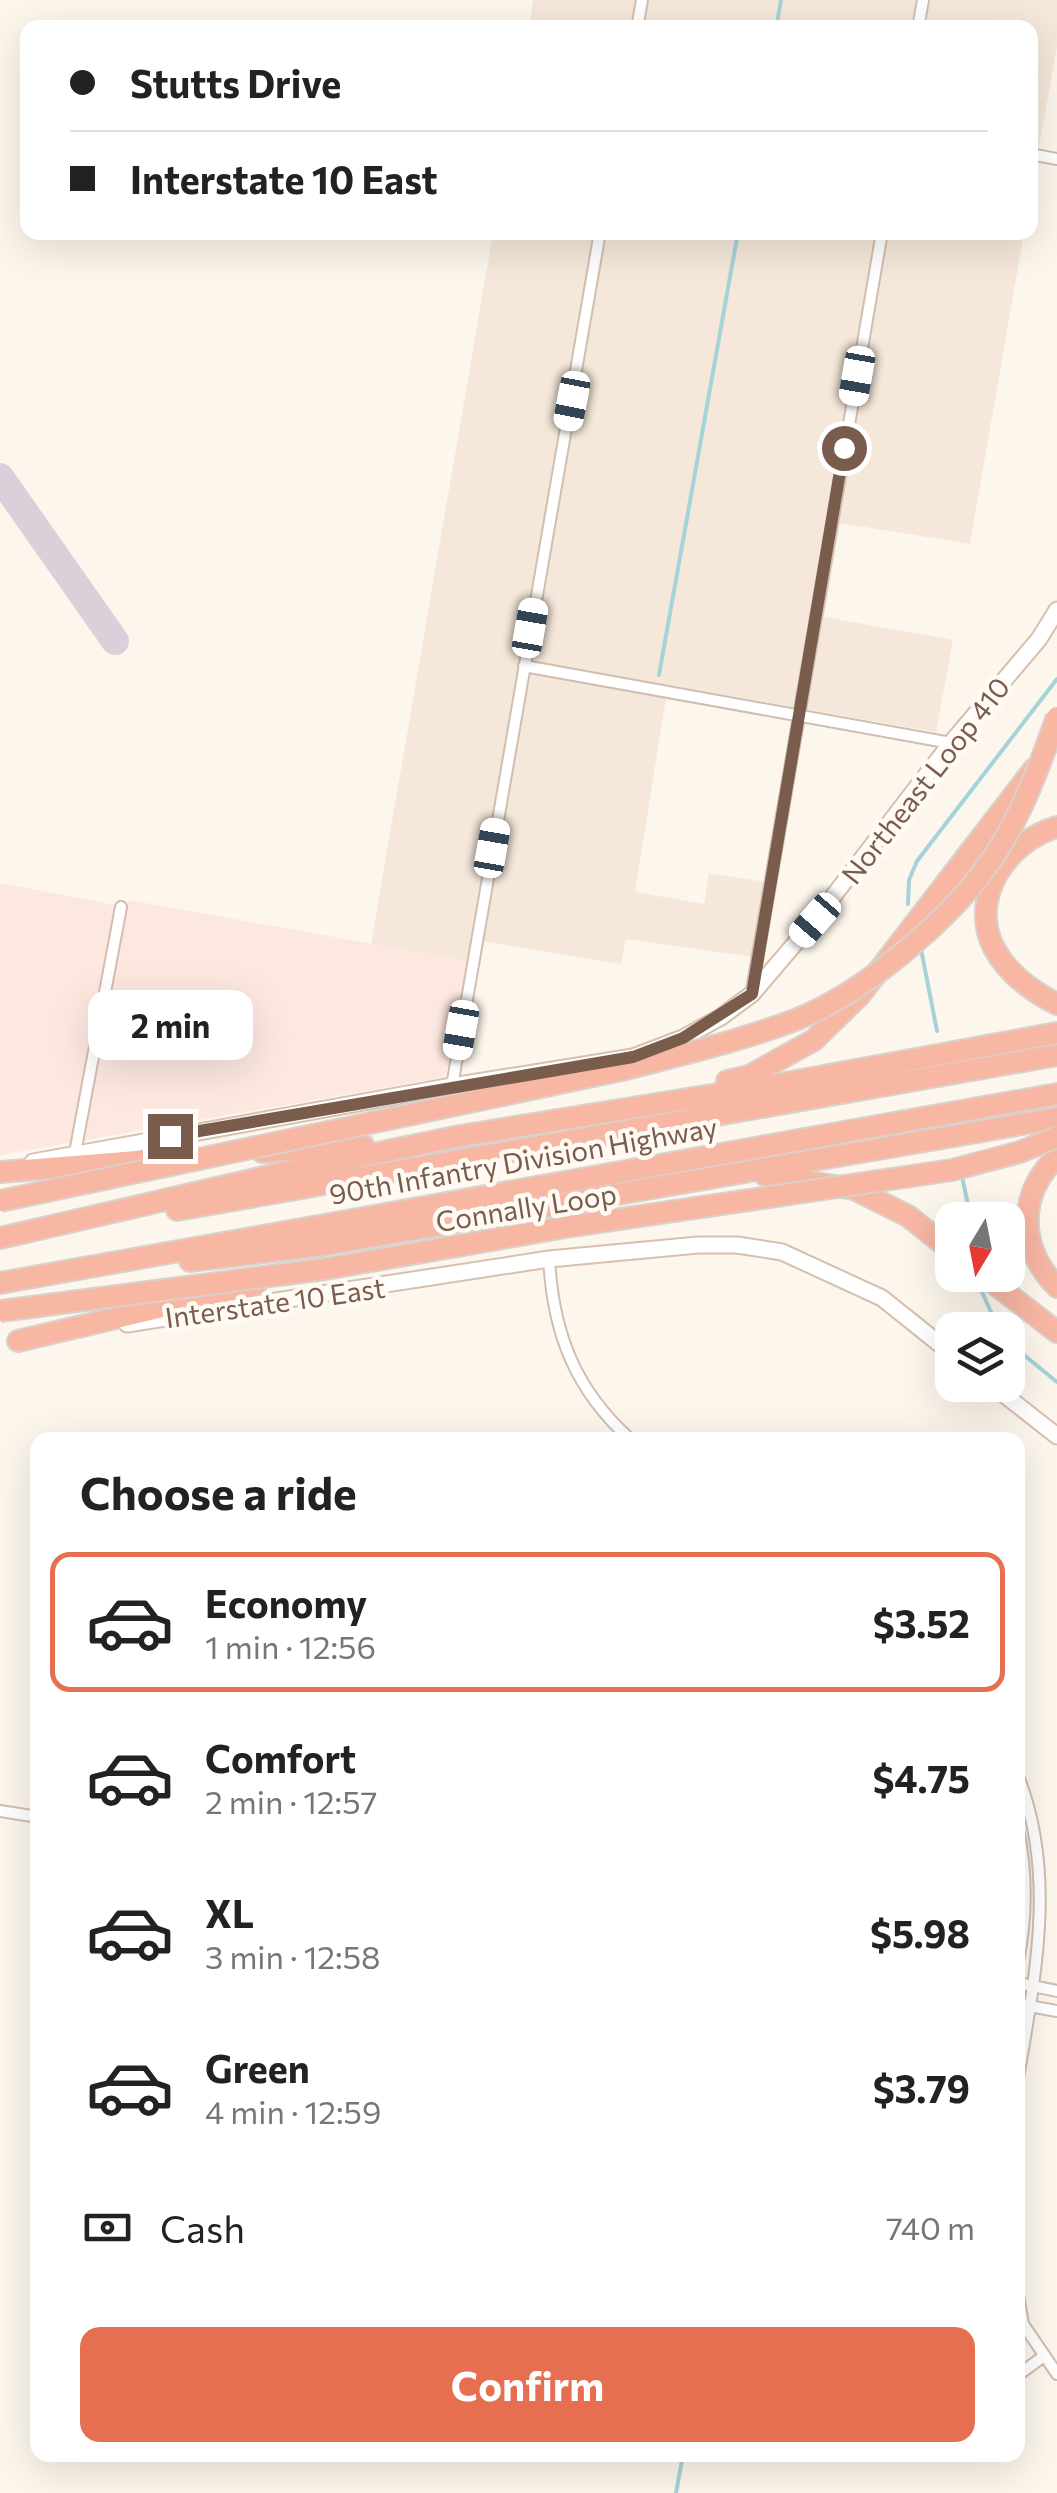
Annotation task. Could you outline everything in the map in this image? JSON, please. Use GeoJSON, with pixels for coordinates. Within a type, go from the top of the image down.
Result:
{"type":"FeatureCollection","features":[{"type":"Feature","properties":{"kind":"highway"},"geometry":{"type":"LineString","coordinates":[[0,1201],[626,1069],[798,1019],[860,987],[929,929],[989,864],[1030,792],[1057,717]]}},
{"type":"Feature","properties":{"kind":"highway"},"geometry":{"type":"LineString","coordinates":[[619,1109],[749,1076],[814,1040],[860,995],[1057,740]]}},
{"type":"Feature","properties":{"kind":"highway"},"geometry":{"type":"LineString","coordinates":[[1057,827],[1028,838],[1004,861],[991,891],[988,924],[995,950],[1015,976],[1057,1004]]}},
{"type":"Feature","properties":{"kind":"highway"},"geometry":{"type":"LineString","coordinates":[[0,1239],[460,1136],[780,1084],[1057,1033]]}},
{"type":"Feature","properties":{"kind":"highway","name":"90th Infantry Division Highway"},"geometry":{"type":"LineString","coordinates":[[0,1239],[1057,1055]]}},
{"type":"Feature","properties":{"kind":"highway","name":"90th Infantry Division Highway"},"geometry":{"type":"LineString","coordinates":[[0,1284],[1057,1094]]}},
{"type":"Feature","properties":{"kind":"highway"},"geometry":{"type":"LineString","coordinates":[[0,1284],[323,1246],[1057,1118]]}},
{"type":"Feature","properties":{"kind":"highway"},"geometry":{"type":"LineString","coordinates":[[0,1171],[460,1136]]}},
{"type":"Feature","properties":{"kind":"highway","name":"Connally Loop"},"geometry":{"type":"LineString","coordinates":[[0,1311],[325,1269],[952,1170],[1020,1152],[1057,1136]]}},
{"type":"Feature","properties":{"kind":"highway"},"geometry":{"type":"LineString","coordinates":[[1057,1157],[1034,1187],[1026,1228],[1035,1259],[1057,1287]]}},
{"type":"Feature","properties":{"kind":"highway"},"geometry":{"type":"LineString","coordinates":[[728,1176],[763,1174],[854,1189],[908,1216],[935,1237]]}},
{"type":"Feature","properties":{"kind":"highway"},"geometry":{"type":"LineString","coordinates":[[9,1343],[224,1294],[442,1236],[508,1214]]}},
{"type":"Feature","properties":{"kind":"highway"},"geometry":{"type":"LineString","coordinates":[[1005,1292],[1057,1332]]}},
{"type":"Feature","properties":{"kind":"main road","name":"Northeast Loop 410"},"geometry":{"type":"LineString","coordinates":[[752,994],[815,920],[951,743],[1039,639],[1057,610]]}},
{"type":"Feature","properties":{"kind":"main road"},"geometry":{"type":"LineString","coordinates":[[0,1171],[75,1152],[633,1057],[683,1038],[752,994]]}},
{"type":"Feature","properties":{"kind":"main road"},"geometry":{"type":"LineString","coordinates":[[549,1259],[698,1245],[738,1245],[782,1252],[882,1298],[935,1340]]}},
{"type":"Feature","properties":{"kind":"main road","name":"Interstate 10 East"},"geometry":{"type":"LineString","coordinates":[[9,1343],[549,1259]]}},
{"type":"Feature","properties":{"kind":"main road"},"geometry":{"type":"LineString","coordinates":[[1014,1402],[1057,1436]]}},
{"type":"Feature","properties":{"kind":"street"},"geometry":{"type":"LineString","coordinates":[[452,1086],[599,240]]}},
{"type":"Feature","properties":{"kind":"street"},"geometry":{"type":"LineString","coordinates":[[752,994],[881,240]]}},
{"type":"Feature","properties":{"kind":"street"},"geometry":{"type":"LineString","coordinates":[[524,666],[951,743]]}},
{"type":"Feature","properties":{"kind":"street"},"geometry":{"type":"LineString","coordinates":[[75,1152],[121,907]]}},
{"type":"Feature","properties":{"kind":"street"},"geometry":{"type":"LineString","coordinates":[[549,1259],[551,1301],[567,1353],[583,1386],[623,1432]]}},
{"type":"Feature","properties":{"kind":"street"},"geometry":{"type":"LineString","coordinates":[[1025,1797],[1039,1838],[1044,1876],[1041,1947],[1033,1987],[1025,2003]]}},
{"type":"Feature","properties":{"kind":"street"},"geometry":{"type":"LineString","coordinates":[[0,1811],[30,1817]]}},
{"type":"Feature","properties":{"kind":"street"},"geometry":{"type":"LineString","coordinates":[[1025,1985],[1057,1991]]}},
{"type":"Feature","properties":{"kind":"street"},"geometry":{"type":"LineString","coordinates":[[1025,2005],[1057,2011]]}},
{"type":"Feature","properties":{"kind":"street"},"geometry":{"type":"LineString","coordinates":[[1025,2329],[1057,2374]]}},
{"type":"Feature","properties":{"kind":"street"},"geometry":{"type":"LineString","coordinates":[[1025,2370],[1044,2356]]}},
{"type":"Feature","properties":{"kind":"shaded area"},"geometry":{"type":"Polygon","coordinates":[[[533,0],[1057,0],[1057,46],[1038,153],[1038,20],[530,20],[533,0]]]}},
{"type":"Feature","properties":{"kind":"shaded area"},"geometry":{"type":"Polygon","coordinates":[[[492,240],[1023,240],[970,544],[840,523],[824,617],[953,640],[936,732],[668,685],[635,892],[704,904],[709,873],[765,882],[753,957],[626,939],[621,964],[471,939],[467,961],[371,944],[492,240]]]}},
{"type":"Feature","properties":{"kind":"shaded area"},"geometry":{"type":"Polygon","coordinates":[[[0,883],[126,907],[129,900],[467,961],[446,1077],[0,1155],[0,883]]]}},
{"type":"Feature","properties":{"kind":"waterway"},"geometry":{"type":"LineString","coordinates":[[777,20],[781,0]]}},
{"type":"Feature","properties":{"kind":"waterway"},"geometry":{"type":"LineString","coordinates":[[659,675],[737,240]]}},
{"type":"Feature","properties":{"kind":"waterway"},"geometry":{"type":"LineString","coordinates":[[908,904],[909,880],[917,861],[1057,679]]}},
{"type":"Feature","properties":{"kind":"waterway"},"geometry":{"type":"LineString","coordinates":[[921,949],[937,1031]]}},
{"type":"Feature","properties":{"kind":"waterway"},"geometry":{"type":"LineString","coordinates":[[962,1176],[967,1202]]}},
{"type":"Feature","properties":{"kind":"waterway"},"geometry":{"type":"LineString","coordinates":[[982,1292],[991,1312]]}},
{"type":"Feature","properties":{"kind":"waterway"},"geometry":{"type":"LineString","coordinates":[[1025,1356],[1057,1382]]}},
{"type":"Feature","properties":{"kind":"waterway"},"geometry":{"type":"LineString","coordinates":[[676,2493],[682,2462]]}},
{"type":"Feature","properties":{"kind":"taxiway"},"geometry":{"type":"LineString","coordinates":[[0,477],[115,641]]}},
{"type":"Feature","properties":{"kind":"route"},"geometry":{"type":"LineString","coordinates":[[170,1136],[633,1057],[683,1038],[752,994],[844,448]]}}]}
